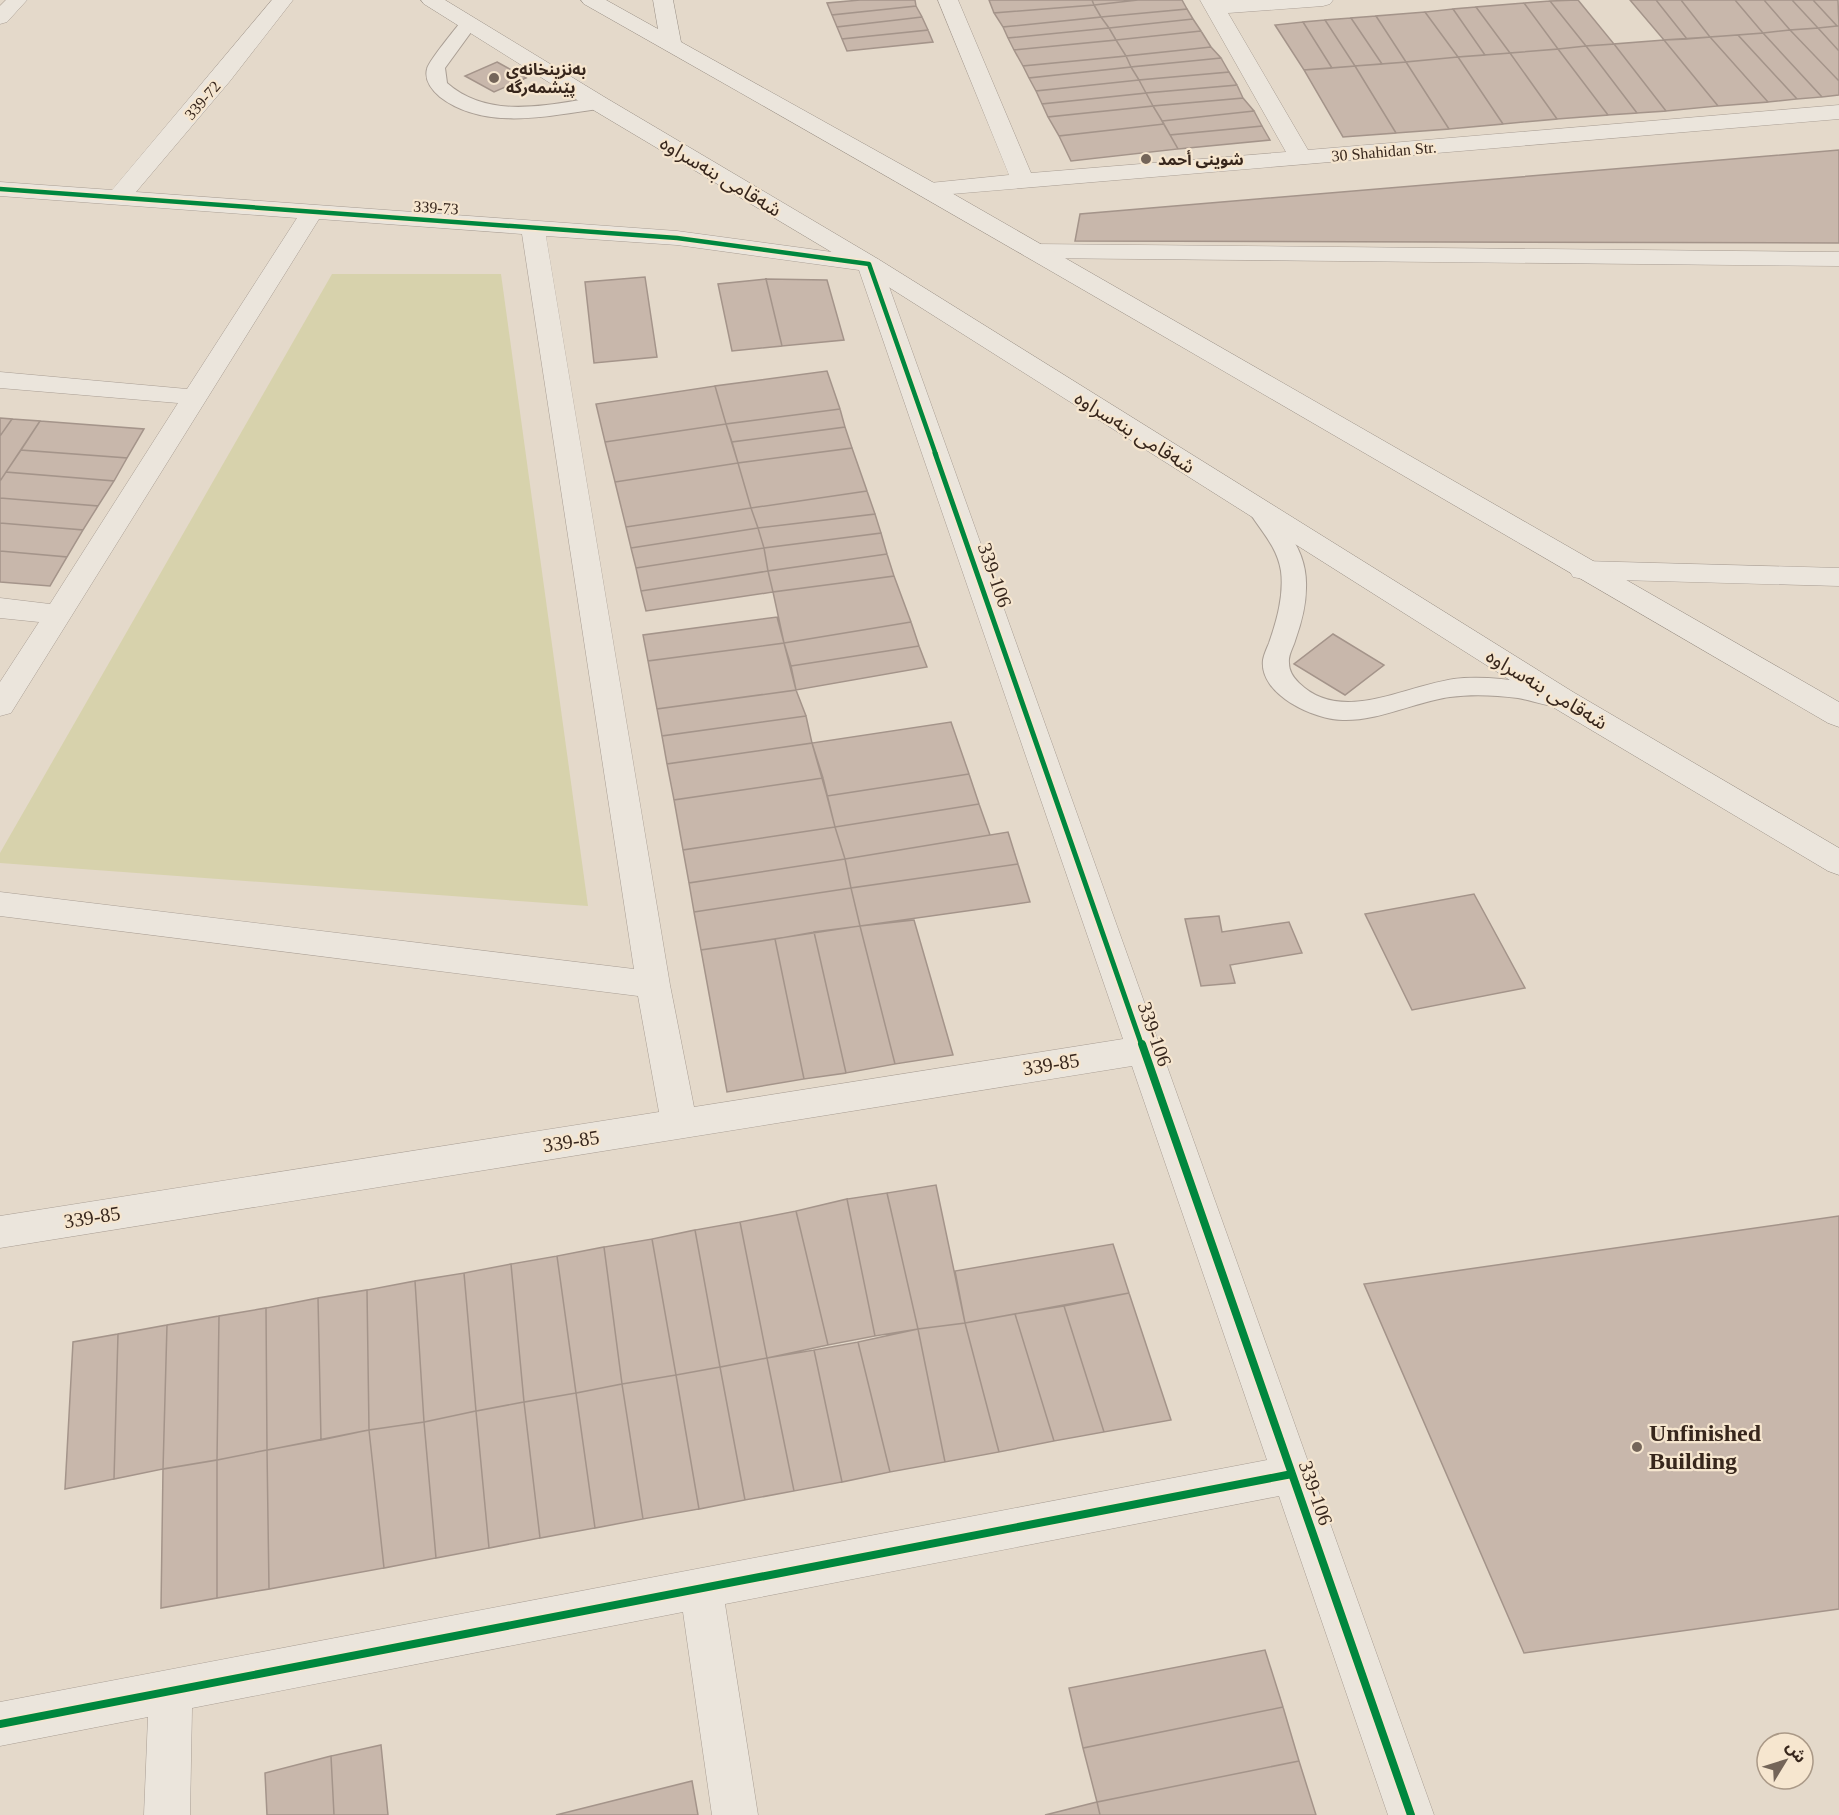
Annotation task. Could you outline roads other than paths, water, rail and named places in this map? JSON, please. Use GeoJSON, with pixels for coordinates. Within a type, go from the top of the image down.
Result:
{"type":"FeatureCollection","features":[{"type":"Feature","properties":{"kind":"street"},"geometry":{"type":"LineString","coordinates":[[0,18],[17,0]]}},
{"type":"Feature","properties":{"kind":"street","name":"339-72"},"geometry":{"type":"LineString","coordinates":[[118,198],[283,0]]}},
{"type":"Feature","properties":{"kind":"street","name":"شەقامی بنەسراوە"},"geometry":{"type":"LineString","coordinates":[[431,0],[598,103],[869,264],[1562,699],[1839,862]]}},
{"type":"Feature","properties":{"kind":"street"},"geometry":{"type":"LineString","coordinates":[[591,0],[928,189],[1583,570],[1839,716]]}},
{"type":"Feature","properties":{"kind":"street"},"geometry":{"type":"LineString","coordinates":[[663,0],[671,46]]}},
{"type":"Feature","properties":{"kind":"street"},"geometry":{"type":"LineString","coordinates":[[948,0],[1023,181]]}},
{"type":"Feature","properties":{"kind":"street"},"geometry":{"type":"LineString","coordinates":[[1301,158],[1213,4],[1323,0]]}},
{"type":"Feature","properties":{"kind":"street","name":"30 Shahidan Str."},"geometry":{"type":"LineString","coordinates":[[928,189],[1839,112]]}},
{"type":"Feature","properties":{"kind":"street","name":"339-73"},"geometry":{"type":"LineString","coordinates":[[0,189],[677,238],[869,264]]}},
{"type":"Feature","properties":{"kind":"street"},"geometry":{"type":"LineString","coordinates":[[0,706],[312,212]]}},
{"type":"Feature","properties":{"kind":"street"},"geometry":{"type":"LineString","coordinates":[[533,228],[653,985],[679,1124]]}},
{"type":"Feature","properties":{"kind":"street"},"geometry":{"type":"LineString","coordinates":[[1033,251],[1839,259]]}},
{"type":"Feature","properties":{"kind":"street","name":"339-106"},"geometry":{"type":"LineString","coordinates":[[869,264],[1411,1815]]}},
{"type":"Feature","properties":{"kind":"street"},"geometry":{"type":"LineString","coordinates":[[0,380],[195,397]]}},
{"type":"Feature","properties":{"kind":"street"},"geometry":{"type":"LineString","coordinates":[[1583,570],[1839,577]]}},
{"type":"Feature","properties":{"kind":"street"},"geometry":{"type":"LineString","coordinates":[[0,608],[58,614]]}},
{"type":"Feature","properties":{"kind":"street"},"geometry":{"type":"LineString","coordinates":[[0,904],[653,985]]}},
{"type":"Feature","properties":{"kind":"street","name":"339-85"},"geometry":{"type":"LineString","coordinates":[[0,1232],[1143,1050]]}},
{"type":"Feature","properties":{"kind":"street"},"geometry":{"type":"LineString","coordinates":[[0,1724],[1292,1474]]}},
{"type":"Feature","properties":{"kind":"street"},"geometry":{"type":"LineString","coordinates":[[701,1588],[735,1815]]}},
{"type":"Feature","properties":{"kind":"street"},"geometry":{"type":"LineString","coordinates":[[167,1815],[171,1691]]}},
{"type":"Feature","properties":{"kind":"lane"},"geometry":{"type":"LineString","coordinates":[[468,24],[436,68],[437,84],[451,98],[475,108],[507,113],[598,103]]}},
{"type":"Feature","properties":{"kind":"lane"},"geometry":{"type":"LineString","coordinates":[[1261,512],[1287,549],[1293,569],[1295,590],[1292,610],[1276,663],[1281,680],[1296,696],[1318,707],[1343,712],[1368,710],[1421,693],[1475,686],[1533,691],[1562,699]]}},
{"type":"Feature","properties":{"kind":"place","name":"به‌نزینخانه‌ی پێشمه‌رگه"},"geometry":{"type":"Point","coordinates":[494,78]}},
{"type":"Feature","properties":{"kind":"place","name":"شوینی أحمد"},"geometry":{"type":"Point","coordinates":[1146,159]}},
{"type":"Feature","properties":{"kind":"place","name":"Unfinished Building"},"geometry":{"type":"Point","coordinates":[1637,1447]}}]}
